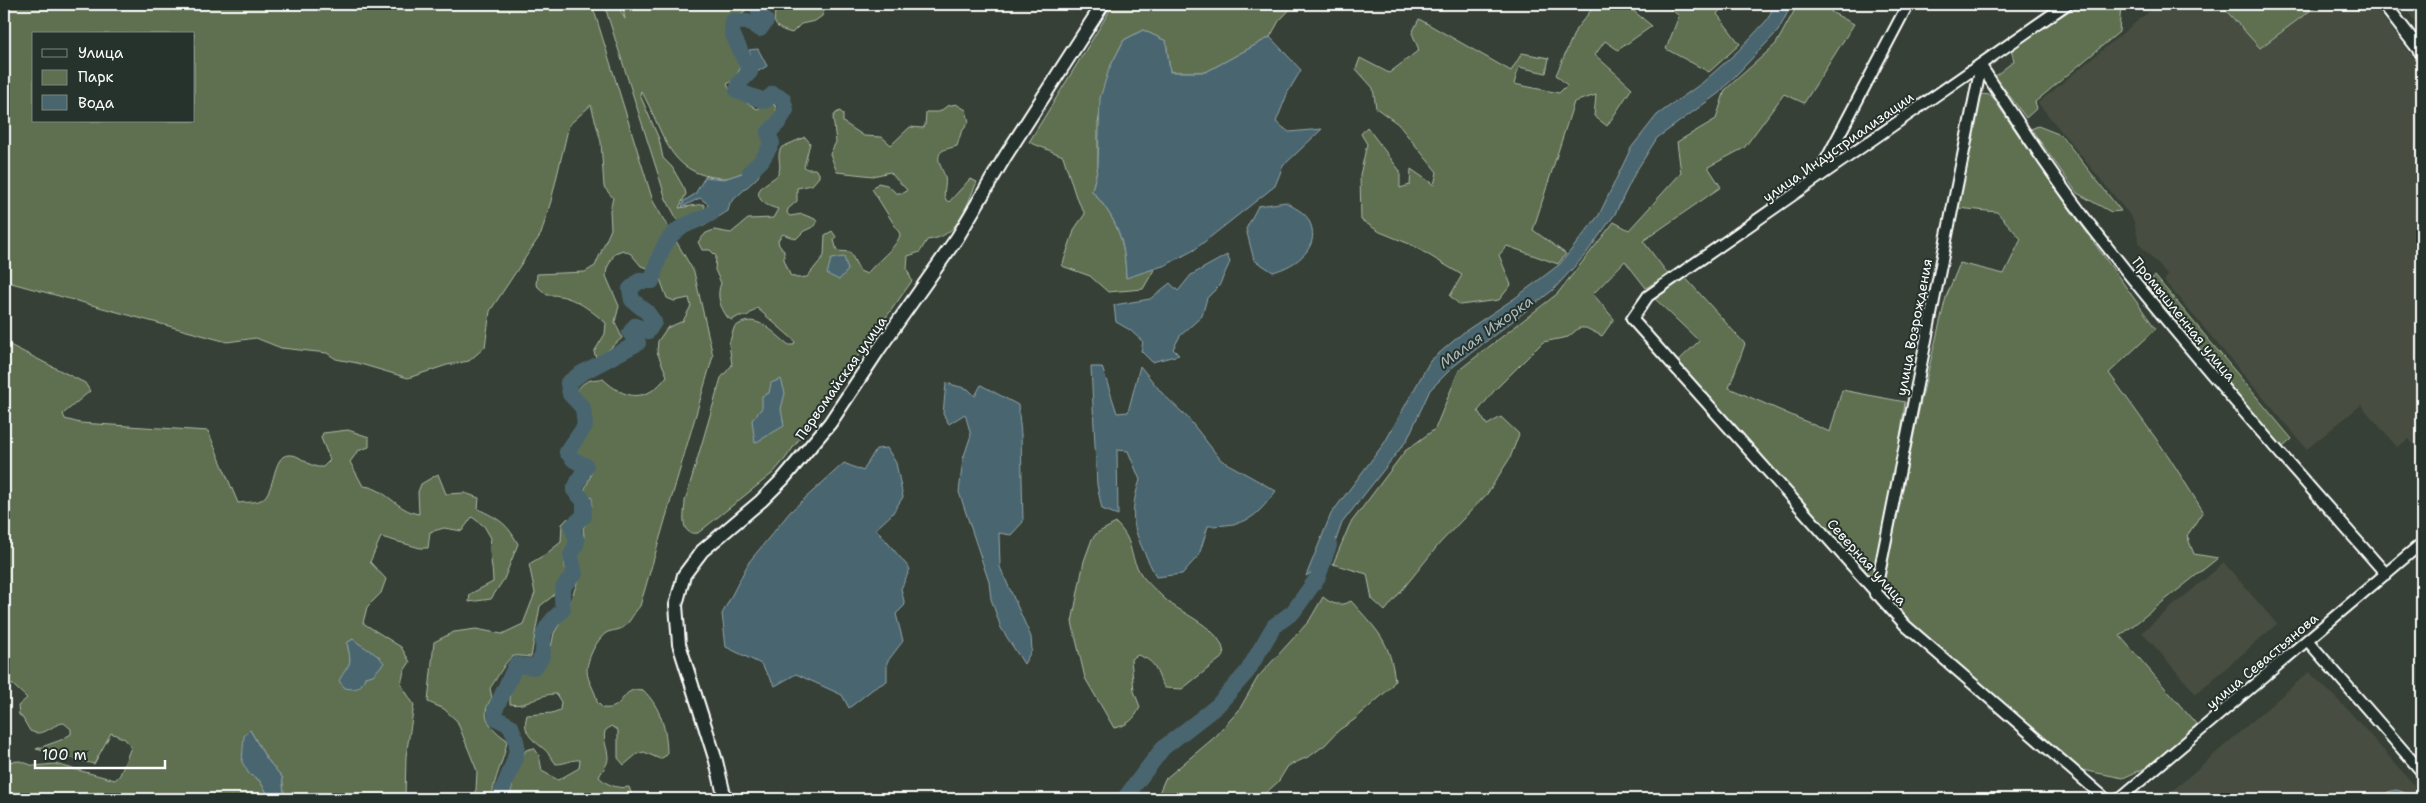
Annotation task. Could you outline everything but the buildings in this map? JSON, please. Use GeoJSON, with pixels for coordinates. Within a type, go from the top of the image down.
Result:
{"type":"FeatureCollection","features":[{"type":"Feature","properties":{"kind":"street","name":"Первомайская улица"},"geometry":{"type":"LineString","coordinates":[[725,799],[716,761],[679,644],[676,605],[684,575],[702,551],[761,501],[783,479],[830,423],[879,349],[958,238],[1006,154],[1103,4]]}},
{"type":"Feature","properties":{"kind":"street"},"geometry":{"type":"LineString","coordinates":[[1816,178],[1908,4]]}},
{"type":"Feature","properties":{"kind":"street","name":"улица Индустриализации"},"geometry":{"type":"LineString","coordinates":[[1632,318],[1648,296],[1816,178],[1981,66],[2067,4]]}},
{"type":"Feature","properties":{"kind":"street"},"geometry":{"type":"LineString","coordinates":[[2384,4],[2422,53]]}},
{"type":"Feature","properties":{"kind":"street","name":"Промышленная улица"},"geometry":{"type":"LineString","coordinates":[[1981,66],[2046,164],[2096,234],[2234,400],[2386,574]]}},
{"type":"Feature","properties":{"kind":"street","name":"улица Возрождения"},"geometry":{"type":"LineString","coordinates":[[1875,594],[1981,66]]}},
{"type":"Feature","properties":{"kind":"street","name":"Северная улица"},"geometry":{"type":"LineString","coordinates":[[1632,318],[1875,594],[1906,626],[2106,799]]}},
{"type":"Feature","properties":{"kind":"street","name":"улица Севастьянова"},"geometry":{"type":"LineString","coordinates":[[2119,799],[2422,543]]}},
{"type":"Feature","properties":{"kind":"street"},"geometry":{"type":"LineString","coordinates":[[2308,641],[2422,772]]}},
{"type":"Feature","properties":{"kind":"shaded area"},"geometry":{"type":"Polygon","coordinates":[[[2158,4],[2220,4],[2260,48],[2319,4],[2372,4],[2422,68],[2422,455],[2409,439],[2397,447],[2361,405],[2307,449],[2164,281],[2168,275],[2140,245],[2133,219],[2038,103],[2158,4]]]}},
{"type":"Feature","properties":{"kind":"shaded area"},"geometry":{"type":"Polygon","coordinates":[[[2402,4],[2422,4],[2422,31],[2402,4]]]}},
{"type":"Feature","properties":{"kind":"shaded area"},"geometry":{"type":"Polygon","coordinates":[[[2224,563],[2277,624],[2196,694],[2142,632],[2224,563]]]}},
{"type":"Feature","properties":{"kind":"shaded area"},"geometry":{"type":"Polygon","coordinates":[[[2309,672],[2348,710],[2422,794],[2422,799],[2163,799],[2309,672]]]}},
{"type":"Feature","properties":{"kind":"green space"},"geometry":{"type":"Polygon","coordinates":[[[4,4],[592,4],[653,201],[694,272],[713,356],[640,606],[624,627],[608,632],[599,640],[587,665],[588,678],[597,702],[603,708],[616,706],[630,692],[643,690],[654,704],[662,720],[666,737],[667,755],[660,759],[644,752],[637,754],[624,765],[618,758],[618,730],[611,726],[605,731],[608,759],[599,777],[612,786],[629,787],[632,795],[629,799],[508,799],[512,788],[514,771],[526,750],[534,748],[539,755],[542,771],[558,780],[579,768],[580,760],[556,764],[545,750],[531,738],[527,731],[527,715],[552,713],[560,710],[561,702],[556,694],[550,694],[522,704],[510,704],[510,695],[522,671],[530,672],[538,669],[549,657],[554,633],[566,613],[580,575],[578,560],[584,536],[583,528],[588,521],[592,498],[584,491],[591,469],[576,451],[590,430],[591,419],[588,410],[575,393],[584,383],[598,379],[603,379],[619,391],[636,396],[652,391],[667,376],[657,352],[658,341],[667,328],[683,321],[691,306],[689,298],[674,301],[667,298],[657,271],[641,266],[631,254],[623,250],[615,253],[607,268],[606,276],[619,306],[615,322],[622,338],[597,360],[594,352],[605,334],[606,323],[579,303],[556,295],[547,295],[536,285],[537,274],[585,272],[595,266],[611,229],[610,210],[613,198],[604,187],[601,142],[591,105],[569,125],[541,234],[490,311],[485,347],[469,361],[447,365],[408,378],[336,359],[327,353],[281,348],[256,338],[227,342],[4,281],[4,4]]]}},
{"type":"Feature","properties":{"kind":"green space"},"geometry":{"type":"Polygon","coordinates":[[[604,4],[617,4],[625,19],[622,4],[745,4],[745,11],[731,20],[726,33],[732,43],[740,69],[734,80],[727,84],[731,92],[757,109],[771,103],[775,105],[777,114],[764,130],[765,146],[748,171],[722,178],[703,175],[689,168],[677,159],[669,147],[641,91],[640,95],[659,139],[663,158],[672,167],[685,190],[686,194],[679,208],[703,204],[705,207],[698,215],[688,221],[681,223],[678,221],[666,199],[604,4]]]}},
{"type":"Feature","properties":{"kind":"green space"},"geometry":{"type":"Polygon","coordinates":[[[776,4],[827,4],[822,16],[815,21],[801,24],[792,33],[785,31],[775,23],[776,4]]]}},
{"type":"Feature","properties":{"kind":"green space"},"geometry":{"type":"Polygon","coordinates":[[[1114,4],[1295,4],[1279,21],[1270,37],[1206,72],[1170,72],[1166,41],[1143,30],[1124,40],[1109,69],[1098,123],[1098,166],[1092,191],[1108,211],[1118,231],[1124,252],[1126,277],[1155,268],[1143,289],[1108,292],[1090,276],[1062,266],[1075,228],[1085,214],[1076,197],[1063,156],[1029,142],[1114,4]]]}},
{"type":"Feature","properties":{"kind":"green space"},"geometry":{"type":"Polygon","coordinates":[[[1596,4],[1634,4],[1631,9],[1652,26],[1618,50],[1605,41],[1595,55],[1632,88],[1607,126],[1594,116],[1596,95],[1574,102],[1533,230],[1566,254],[1558,264],[1507,246],[1499,255],[1511,285],[1499,300],[1460,305],[1450,296],[1462,275],[1412,245],[1380,232],[1361,220],[1360,175],[1367,144],[1361,134],[1367,127],[1400,171],[1400,188],[1410,185],[1411,169],[1434,185],[1437,172],[1398,124],[1376,108],[1373,88],[1356,69],[1360,58],[1389,73],[1419,50],[1412,33],[1419,19],[1511,71],[1522,53],[1549,58],[1546,73],[1519,67],[1514,84],[1559,93],[1567,85],[1556,75],[1576,29],[1596,4]]]}},
{"type":"Feature","properties":{"kind":"green space"},"geometry":{"type":"Polygon","coordinates":[[[1665,4],[1725,4],[1717,14],[1740,44],[1709,72],[1666,49],[1679,16],[1665,4]]]}},
{"type":"Feature","properties":{"kind":"green space"},"geometry":{"type":"Polygon","coordinates":[[[1798,4],[1835,4],[1831,12],[1854,24],[1804,103],[1784,94],[1744,148],[1708,167],[1721,187],[1643,241],[1668,274],[1646,288],[1625,261],[1593,294],[1614,319],[1602,336],[1586,328],[1579,328],[1568,337],[1543,342],[1494,391],[1478,411],[1487,425],[1501,417],[1519,434],[1510,458],[1487,494],[1440,543],[1385,611],[1372,599],[1367,574],[1333,564],[1350,524],[1405,451],[1435,429],[1459,370],[1557,294],[1614,222],[1629,230],[1681,173],[1677,142],[1716,119],[1725,90],[1776,44],[1798,4]]]}},
{"type":"Feature","properties":{"kind":"green space"},"geometry":{"type":"Polygon","coordinates":[[[2080,4],[2121,4],[2119,32],[2035,102],[2037,108],[2026,118],[1995,76],[2014,61],[2011,49],[2080,4]]]}},
{"type":"Feature","properties":{"kind":"green space"},"geometry":{"type":"Polygon","coordinates":[[[2220,4],[2319,4],[2260,48],[2220,4]]]}},
{"type":"Feature","properties":{"kind":"green space"},"geometry":{"type":"Polygon","coordinates":[[[1981,94],[1991,95],[2156,329],[2109,373],[2169,457],[2203,511],[2187,536],[2194,554],[2218,558],[2120,636],[2198,726],[2154,764],[2123,778],[2082,770],[1909,620],[1882,590],[1920,405],[1946,297],[1960,263],[2004,274],[2021,239],[1997,212],[1958,208],[1981,94]]]}},
{"type":"Feature","properties":{"kind":"green space"},"geometry":{"type":"Polygon","coordinates":[[[956,104],[966,110],[969,122],[961,133],[957,146],[942,151],[939,160],[945,177],[945,197],[949,202],[970,179],[977,182],[960,220],[947,233],[938,238],[927,240],[920,252],[908,256],[907,269],[912,281],[785,459],[773,473],[698,533],[688,531],[684,522],[685,501],[721,378],[732,365],[729,344],[734,328],[749,321],[757,322],[771,330],[789,345],[794,345],[795,341],[757,308],[747,316],[739,316],[732,320],[728,318],[720,301],[721,283],[715,270],[716,256],[710,250],[702,250],[698,242],[706,233],[714,230],[731,233],[748,219],[773,218],[778,209],[768,206],[763,202],[759,191],[778,174],[780,167],[779,153],[782,147],[805,137],[810,143],[804,167],[815,169],[819,173],[819,177],[812,185],[797,188],[797,201],[788,209],[787,213],[790,216],[802,214],[815,219],[817,222],[815,226],[804,231],[796,239],[783,234],[778,240],[779,245],[784,251],[784,259],[790,275],[797,278],[807,277],[824,256],[825,235],[832,231],[836,237],[834,240],[837,251],[850,252],[860,271],[867,274],[891,249],[899,239],[900,234],[872,189],[878,183],[887,185],[896,193],[904,193],[907,190],[890,172],[873,176],[837,172],[830,154],[836,142],[833,117],[840,111],[843,114],[843,122],[864,136],[882,137],[891,145],[910,127],[922,128],[925,126],[926,112],[939,112],[947,106],[956,104]]]}},
{"type":"Feature","properties":{"kind":"green space"},"geometry":{"type":"Polygon","coordinates":[[[2038,126],[2061,135],[2121,211],[2111,212],[2077,193],[2031,129],[2038,126]]]}},
{"type":"Feature","properties":{"kind":"green space"},"geometry":{"type":"Polygon","coordinates":[[[1683,275],[1745,344],[1729,388],[1830,432],[1842,390],[1905,402],[1898,455],[1873,579],[1869,578],[1676,363],[1699,341],[1653,297],[1683,275]]]}},
{"type":"Feature","properties":{"kind":"green space"},"geometry":{"type":"Polygon","coordinates":[[[2155,276],[2292,439],[2282,448],[2145,283],[2155,276]]]}},
{"type":"Feature","properties":{"kind":"green space"},"geometry":{"type":"Polygon","coordinates":[[[4,342],[85,383],[90,391],[63,414],[65,419],[80,423],[208,431],[238,503],[259,501],[266,496],[279,461],[283,457],[288,455],[297,456],[313,466],[323,467],[330,460],[321,438],[323,433],[348,430],[369,437],[369,447],[358,451],[350,462],[363,486],[378,490],[404,508],[419,514],[418,492],[421,484],[438,474],[446,494],[465,493],[479,498],[478,509],[502,522],[518,544],[504,579],[491,599],[469,602],[470,594],[493,582],[491,538],[484,526],[472,517],[462,531],[444,528],[430,532],[428,548],[420,548],[381,537],[370,562],[386,579],[381,593],[367,607],[363,623],[401,647],[410,662],[404,671],[401,684],[414,705],[406,756],[405,799],[287,799],[284,793],[282,777],[266,758],[250,730],[249,774],[259,780],[271,799],[235,799],[232,796],[230,799],[110,799],[107,795],[99,799],[4,799],[5,762],[20,761],[34,766],[55,764],[115,780],[120,775],[131,747],[125,739],[111,733],[94,764],[36,749],[61,740],[71,734],[71,729],[64,723],[40,733],[30,731],[19,715],[18,706],[27,698],[13,685],[4,684],[4,342]],[[353,639],[347,643],[350,656],[348,667],[343,674],[365,677],[373,674],[380,657],[365,650],[353,639]]]}},
{"type":"Feature","properties":{"kind":"green space"},"geometry":{"type":"Polygon","coordinates":[[[568,518],[567,527],[571,542],[564,557],[565,578],[553,596],[540,606],[531,657],[511,657],[490,688],[492,698],[486,710],[486,716],[496,731],[507,740],[494,784],[492,799],[470,799],[476,790],[477,771],[457,721],[444,709],[428,702],[434,642],[454,632],[476,629],[502,634],[523,624],[535,593],[529,564],[561,542],[562,524],[568,518]]]}},
{"type":"Feature","properties":{"kind":"green space"},"geometry":{"type":"Polygon","coordinates":[[[1116,523],[1128,539],[1134,560],[1142,576],[1172,605],[1210,630],[1222,646],[1224,656],[1182,689],[1165,688],[1156,668],[1145,658],[1138,655],[1131,659],[1134,691],[1140,707],[1130,721],[1123,726],[1114,728],[1085,678],[1072,622],[1084,561],[1092,539],[1097,533],[1116,523]]]}},
{"type":"Feature","properties":{"kind":"green space"},"geometry":{"type":"Polygon","coordinates":[[[1323,597],[1336,604],[1351,601],[1381,636],[1390,655],[1395,681],[1388,690],[1354,720],[1339,730],[1325,745],[1310,756],[1288,766],[1278,782],[1259,799],[1164,799],[1159,793],[1165,779],[1216,736],[1239,710],[1258,677],[1309,621],[1323,597]]]}},
{"type":"Feature","properties":{"kind":"water"},"geometry":{"type":"Polygon","coordinates":[[[1775,4],[1792,4],[1778,31],[1719,93],[1657,138],[1635,173],[1615,214],[1585,255],[1553,290],[1454,366],[1430,390],[1407,440],[1342,523],[1328,563],[1306,576],[1331,514],[1385,442],[1430,361],[1464,332],[1515,298],[1560,264],[1599,215],[1631,148],[1657,115],[1702,83],[1737,52],[1767,20],[1775,4]]]}},
{"type":"Feature","properties":{"kind":"water"},"geometry":{"type":"Polygon","coordinates":[[[1143,30],[1166,41],[1170,72],[1206,72],[1270,37],[1301,70],[1288,92],[1276,122],[1289,132],[1322,129],[1283,166],[1275,186],[1194,250],[1166,265],[1126,278],[1124,252],[1118,231],[1108,211],[1092,191],[1098,166],[1100,98],[1109,69],[1124,40],[1143,30]]]}},
{"type":"Feature","properties":{"kind":"water"},"geometry":{"type":"Polygon","coordinates":[[[758,49],[767,66],[739,83],[746,72],[741,62],[752,60],[749,50],[758,49]]]}},
{"type":"Feature","properties":{"kind":"water"},"geometry":{"type":"Polygon","coordinates":[[[760,152],[766,158],[758,177],[730,203],[728,211],[704,226],[695,227],[694,220],[706,212],[708,204],[700,198],[682,207],[684,201],[695,194],[705,177],[724,179],[748,171],[750,163],[760,152]]]}},
{"type":"Feature","properties":{"kind":"water"},"geometry":{"type":"Polygon","coordinates":[[[1286,202],[1306,216],[1312,229],[1313,238],[1310,246],[1298,260],[1273,272],[1254,260],[1246,229],[1258,206],[1286,202]]]}},
{"type":"Feature","properties":{"kind":"water"},"geometry":{"type":"Polygon","coordinates":[[[1227,255],[1230,262],[1219,286],[1207,298],[1202,316],[1180,336],[1173,349],[1179,355],[1152,362],[1141,351],[1143,342],[1130,330],[1116,322],[1114,305],[1150,299],[1170,283],[1178,291],[1191,275],[1227,255]]]}},
{"type":"Feature","properties":{"kind":"water"},"geometry":{"type":"Polygon","coordinates":[[[844,257],[848,270],[839,280],[827,274],[831,259],[844,257]]]}},
{"type":"Feature","properties":{"kind":"water"},"geometry":{"type":"Polygon","coordinates":[[[1140,366],[1162,393],[1188,418],[1221,460],[1276,491],[1261,509],[1248,519],[1231,524],[1208,526],[1199,555],[1182,574],[1156,577],[1139,541],[1134,519],[1134,508],[1140,480],[1128,451],[1117,450],[1118,515],[1102,509],[1097,485],[1091,367],[1102,367],[1117,413],[1128,412],[1140,366]]]}},
{"type":"Feature","properties":{"kind":"water"},"geometry":{"type":"Polygon","coordinates":[[[781,379],[785,393],[781,409],[784,426],[755,443],[752,420],[762,408],[762,396],[769,393],[771,383],[781,379]]]}},
{"type":"Feature","properties":{"kind":"water"},"geometry":{"type":"Polygon","coordinates":[[[946,383],[968,389],[975,396],[981,385],[1018,405],[1021,434],[1023,522],[1011,535],[999,533],[1000,567],[1031,637],[1032,650],[1024,664],[1001,628],[991,599],[989,582],[959,492],[963,459],[971,435],[965,414],[949,424],[943,414],[946,383]]]}},
{"type":"Feature","properties":{"kind":"water"},"geometry":{"type":"Polygon","coordinates":[[[887,448],[896,463],[903,497],[892,514],[876,529],[910,569],[901,589],[905,605],[896,614],[903,641],[887,662],[887,681],[873,689],[849,708],[842,695],[796,674],[775,686],[761,664],[726,647],[722,614],[749,562],[790,512],[844,463],[863,471],[876,449],[887,448]]]}},
{"type":"Feature","properties":{"kind":"water"},"geometry":{"type":"Polygon","coordinates":[[[353,639],[378,656],[384,663],[373,675],[365,677],[358,688],[352,689],[345,688],[339,681],[350,661],[347,643],[353,639]]]}},
{"type":"Feature","properties":{"kind":"water"},"geometry":{"type":"Polygon","coordinates":[[[250,730],[266,758],[282,777],[284,793],[287,799],[271,799],[259,780],[249,774],[242,762],[244,736],[250,730]]]}},
{"type":"Feature","properties":{"kind":"water"},"geometry":{"type":"Polygon","coordinates":[[[2396,790],[2403,792],[2412,799],[2379,799],[2388,792],[2396,790]]]}},
{"type":"Feature","properties":{"kind":"waterway"},"geometry":{"type":"LineString","coordinates":[[750,172],[762,160],[772,143],[768,133],[778,123],[786,110],[783,99],[773,94],[765,101],[737,91],[739,83],[750,72],[732,33],[733,21],[747,22],[760,29],[766,21],[759,12],[758,4]]}},
{"type":"Feature","properties":{"kind":"waterway"},"geometry":{"type":"LineString","coordinates":[[500,799],[515,759],[517,745],[511,726],[496,718],[495,710],[516,665],[534,667],[542,657],[543,635],[551,622],[563,610],[564,586],[575,574],[571,556],[577,542],[572,526],[584,516],[584,501],[574,490],[586,466],[574,460],[567,452],[585,426],[583,408],[570,394],[568,383],[580,374],[638,343],[630,333],[635,326],[648,331],[654,322],[647,312],[632,300],[630,289],[639,281],[652,281],[663,249],[678,229],[712,213]]}},
{"type":"Feature","properties":{"kind":"waterway","name":"Малая Ижорка"},"geometry":{"type":"LineString","coordinates":[[1124,799],[1163,748],[1217,706],[1247,672],[1274,626],[1293,612],[1318,577],[1329,545]]}}]}
